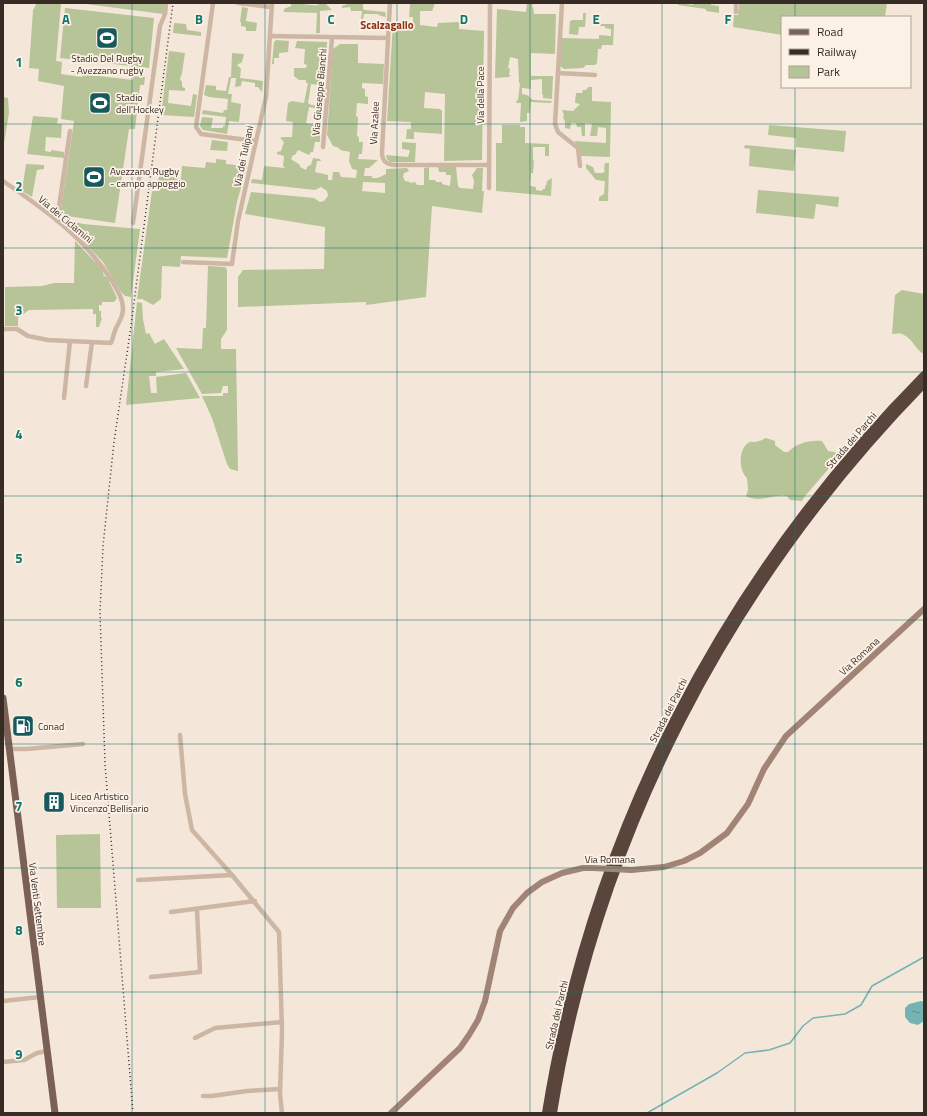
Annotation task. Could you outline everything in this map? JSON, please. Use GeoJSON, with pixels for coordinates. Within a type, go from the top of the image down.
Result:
{"type":"FeatureCollection","features":[{"type":"Feature","properties":{"kind":"highway","name":"Strada dei Parchi"},"geometry":{"type":"LineString","coordinates":[[546,1113],[568,1003],[598,902],[633,808],[652,764],[682,704],[730,619],[793,526],[850,456],[924,375]]}},
{"type":"Feature","properties":{"kind":"highway","name":"Strada dei Parchi"},"geometry":{"type":"LineString","coordinates":[[553,1113],[570,1026],[600,915],[636,817],[687,707],[732,629],[789,543],[854,460],[924,384]]}},
{"type":"Feature","properties":{"kind":"main road","name":"Via Romana"},"geometry":{"type":"LineString","coordinates":[[391,1113],[460,1048],[469,1035],[478,1020],[485,1001],[500,931],[513,908],[527,893],[542,882],[562,873],[583,868],[631,870],[664,867],[684,861],[700,853],[727,833],[748,804],[764,769],[786,736],[924,609]]}},
{"type":"Feature","properties":{"kind":"main road","name":"Via Venti Settembre"},"geometry":{"type":"LineString","coordinates":[[3,698],[55,1113]]}},
{"type":"Feature","properties":{"kind":"street"},"geometry":{"type":"LineString","coordinates":[[133,223],[160,26],[165,14],[166,3]]}},
{"type":"Feature","properties":{"kind":"street"},"geometry":{"type":"LineString","coordinates":[[214,3],[196,128],[201,134],[255,141]]}},
{"type":"Feature","properties":{"kind":"street"},"geometry":{"type":"LineString","coordinates":[[238,3],[272,5]]}},
{"type":"Feature","properties":{"kind":"street","name":"Via Azalee"},"geometry":{"type":"LineString","coordinates":[[390,3],[382,152],[384,161],[388,164],[394,165],[488,165]]}},
{"type":"Feature","properties":{"kind":"street","name":"Via della Pace"},"geometry":{"type":"LineString","coordinates":[[489,188],[490,3]]}},
{"type":"Feature","properties":{"kind":"street"},"geometry":{"type":"LineString","coordinates":[[562,3],[556,127],[558,132],[578,148],[580,166]]}},
{"type":"Feature","properties":{"kind":"street"},"geometry":{"type":"LineString","coordinates":[[736,3],[736,12]]}},
{"type":"Feature","properties":{"kind":"street","name":"Via dei Tulipani"},"geometry":{"type":"LineString","coordinates":[[183,262],[232,264],[238,221],[266,97],[272,5]]}},
{"type":"Feature","properties":{"kind":"street"},"geometry":{"type":"LineString","coordinates":[[270,36],[388,38]]}},
{"type":"Feature","properties":{"kind":"street","name":"Via Giuseppe Bianchi"},"geometry":{"type":"LineString","coordinates":[[323,148],[332,38]]}},
{"type":"Feature","properties":{"kind":"street"},"geometry":{"type":"LineString","coordinates":[[558,73],[595,75]]}},
{"type":"Feature","properties":{"kind":"street"},"geometry":{"type":"LineString","coordinates":[[57,221],[70,131]]}},
{"type":"Feature","properties":{"kind":"street","name":"Via dei Ciclamini"},"geometry":{"type":"LineString","coordinates":[[3,181],[57,221],[89,250],[100,263],[122,298],[123,310],[121,320],[115,329],[111,343],[92,342]]}},
{"type":"Feature","properties":{"kind":"street"},"geometry":{"type":"LineString","coordinates":[[3,329],[17,329],[28,336],[48,340],[92,342],[86,386]]}},
{"type":"Feature","properties":{"kind":"street"},"geometry":{"type":"LineString","coordinates":[[64,398],[70,341]]}},
{"type":"Feature","properties":{"kind":"street"},"geometry":{"type":"LineString","coordinates":[[180,735],[186,794],[192,830],[255,901],[278,932],[282,1022],[280,1089],[282,1113]]}},
{"type":"Feature","properties":{"kind":"street"},"geometry":{"type":"LineString","coordinates":[[9,749],[27,749],[83,744]]}},
{"type":"Feature","properties":{"kind":"street"},"geometry":{"type":"LineString","coordinates":[[138,880],[232,875]]}},
{"type":"Feature","properties":{"kind":"street"},"geometry":{"type":"LineString","coordinates":[[171,912],[197,910],[255,901]]}},
{"type":"Feature","properties":{"kind":"street"},"geometry":{"type":"LineString","coordinates":[[152,977],[200,972],[197,910]]}},
{"type":"Feature","properties":{"kind":"street"},"geometry":{"type":"LineString","coordinates":[[3,1001],[40,996]]}},
{"type":"Feature","properties":{"kind":"street"},"geometry":{"type":"LineString","coordinates":[[195,1038],[215,1028],[282,1022]]}},
{"type":"Feature","properties":{"kind":"street"},"geometry":{"type":"LineString","coordinates":[[3,1062],[24,1060],[37,1053],[47,1051]]}},
{"type":"Feature","properties":{"kind":"street"},"geometry":{"type":"LineString","coordinates":[[203,1096],[280,1089]]}},
{"type":"Feature","properties":{"kind":"green space"},"geometry":{"type":"Polygon","coordinates":[[[37,3],[61,3],[56,61],[62,62],[61,74],[82,77],[82,74],[133,80],[133,76],[145,77],[144,85],[140,85],[135,129],[129,129],[115,223],[60,215],[74,121],[61,119],[64,86],[38,81],[39,69],[29,68],[33,10],[37,3]]]}},
{"type":"Feature","properties":{"kind":"green space"},"geometry":{"type":"Polygon","coordinates":[[[78,3],[164,3],[163,14],[78,3]]]}},
{"type":"Feature","properties":{"kind":"green space"},"geometry":{"type":"Polygon","coordinates":[[[291,3],[318,5],[320,3],[325,3],[332,10],[320,11],[320,33],[316,33],[317,13],[284,12],[284,9],[291,6],[291,3]]]}},
{"type":"Feature","properties":{"kind":"green space"},"geometry":{"type":"Polygon","coordinates":[[[350,3],[363,3],[363,9],[385,12],[386,17],[377,14],[364,14],[363,19],[361,19],[362,11],[351,11],[350,7],[342,8],[342,6],[350,3]]]}},
{"type":"Feature","properties":{"kind":"green space"},"geometry":{"type":"Polygon","coordinates":[[[394,3],[435,3],[432,11],[420,11],[420,25],[437,27],[438,23],[459,22],[459,29],[484,31],[482,160],[444,161],[445,94],[425,92],[424,108],[440,109],[442,111],[442,134],[414,132],[414,139],[406,139],[407,129],[411,129],[411,122],[387,121],[393,23],[413,24],[413,17],[409,17],[410,4],[394,3]]]}},
{"type":"Feature","properties":{"kind":"green space"},"geometry":{"type":"Polygon","coordinates":[[[527,3],[533,3],[532,7],[534,14],[556,14],[555,54],[531,53],[531,76],[553,76],[552,99],[543,98],[542,79],[531,80],[531,89],[522,88],[522,94],[527,95],[533,100],[552,101],[551,103],[531,102],[530,113],[527,113],[527,121],[520,122],[521,103],[516,103],[518,100],[520,83],[518,59],[510,57],[508,68],[510,69],[509,75],[511,75],[509,77],[495,78],[497,9],[526,12],[527,3]]]}},
{"type":"Feature","properties":{"kind":"green space"},"geometry":{"type":"Polygon","coordinates":[[[678,3],[693,5],[694,3],[711,3],[711,5],[719,6],[719,13],[706,11],[706,9],[678,5],[678,3]]]}},
{"type":"Feature","properties":{"kind":"green space"},"geometry":{"type":"Polygon","coordinates":[[[739,3],[887,3],[885,16],[781,16],[781,35],[733,27],[734,15],[738,15],[739,3]]]}},
{"type":"Feature","properties":{"kind":"green space"},"geometry":{"type":"Polygon","coordinates":[[[242,7],[248,8],[246,21],[257,23],[256,31],[246,31],[246,27],[241,26],[240,22],[242,7]]]}},
{"type":"Feature","properties":{"kind":"green space","name":"Stadio Del Rugby - Avezzano rugby"},"geometry":{"type":"Polygon","coordinates":[[[65,8],[154,18],[149,68],[60,58],[65,8]]]}},
{"type":"Feature","properties":{"kind":"green space"},"geometry":{"type":"Polygon","coordinates":[[[583,13],[586,13],[585,27],[579,27],[578,35],[569,34],[570,21],[583,20],[583,13]]]}},
{"type":"Feature","properties":{"kind":"green space"},"geometry":{"type":"Polygon","coordinates":[[[174,23],[186,24],[187,30],[201,32],[201,36],[173,33],[174,23]]]}},
{"type":"Feature","properties":{"kind":"green space"},"geometry":{"type":"Polygon","coordinates":[[[600,24],[614,24],[613,45],[602,45],[601,49],[598,49],[597,63],[595,65],[586,65],[583,68],[564,69],[560,66],[562,38],[599,39],[599,35],[611,36],[611,29],[605,28],[605,26],[600,26],[600,24]]]}},
{"type":"Feature","properties":{"kind":"green space"},"geometry":{"type":"Polygon","coordinates":[[[276,40],[289,41],[288,52],[279,53],[279,58],[274,58],[274,64],[272,64],[274,42],[276,40]]]}},
{"type":"Feature","properties":{"kind":"green space"},"geometry":{"type":"Polygon","coordinates":[[[297,41],[327,42],[324,77],[321,77],[320,85],[311,84],[308,103],[311,105],[322,106],[322,110],[309,107],[306,123],[320,126],[320,142],[315,142],[313,152],[309,155],[298,150],[295,155],[293,155],[291,159],[300,165],[300,167],[306,170],[308,166],[311,165],[313,158],[320,159],[321,161],[317,161],[315,172],[328,175],[328,180],[332,180],[333,172],[339,172],[341,177],[356,178],[357,170],[352,169],[349,161],[350,152],[340,150],[339,148],[333,146],[327,135],[333,49],[340,44],[358,44],[358,63],[384,64],[383,84],[362,83],[362,88],[365,89],[365,96],[368,97],[368,104],[357,103],[357,136],[359,137],[359,142],[363,142],[362,154],[359,154],[358,159],[378,160],[369,168],[365,168],[364,176],[378,178],[386,174],[386,169],[407,168],[409,171],[404,173],[403,177],[405,181],[411,183],[415,182],[417,185],[424,185],[424,168],[429,167],[429,180],[442,182],[442,184],[450,186],[451,175],[446,175],[446,172],[439,172],[438,167],[456,167],[458,186],[460,188],[473,189],[474,181],[472,175],[477,168],[483,168],[482,191],[484,191],[482,213],[432,206],[426,297],[366,305],[366,302],[238,307],[238,277],[243,270],[324,269],[325,227],[245,214],[251,192],[314,198],[320,202],[324,201],[328,196],[327,191],[321,187],[315,190],[251,183],[252,179],[262,180],[264,166],[285,168],[283,166],[284,156],[277,154],[277,152],[281,151],[284,142],[280,138],[292,137],[293,122],[286,121],[288,103],[292,101],[304,103],[308,83],[306,83],[306,80],[299,80],[294,76],[294,68],[306,68],[307,65],[304,64],[305,49],[295,48],[297,41]],[[363,182],[362,191],[385,193],[385,183],[363,182]]]}},
{"type":"Feature","properties":{"kind":"green space"},"geometry":{"type":"Polygon","coordinates":[[[169,51],[185,53],[180,79],[182,82],[182,87],[185,88],[185,91],[169,90],[168,103],[191,106],[193,94],[197,95],[194,117],[161,115],[169,51]]]}},
{"type":"Feature","properties":{"kind":"green space"},"geometry":{"type":"Polygon","coordinates":[[[232,53],[244,54],[242,62],[237,65],[241,69],[240,78],[263,81],[262,92],[258,87],[255,87],[255,83],[242,81],[241,86],[235,87],[236,78],[231,78],[228,94],[232,94],[231,102],[241,104],[239,122],[229,121],[227,134],[203,130],[200,126],[202,117],[213,118],[211,128],[223,128],[223,126],[225,126],[226,117],[202,114],[203,110],[223,113],[224,110],[227,110],[228,99],[204,95],[206,85],[216,86],[216,90],[226,91],[229,77],[231,77],[232,53]]]}},
{"type":"Feature","properties":{"kind":"green space"},"geometry":{"type":"Polygon","coordinates":[[[588,87],[592,87],[592,101],[611,102],[610,157],[581,156],[579,147],[574,141],[606,143],[606,128],[598,127],[597,136],[590,136],[592,124],[585,123],[585,136],[582,136],[581,127],[577,127],[576,123],[571,123],[570,129],[565,128],[562,110],[573,111],[580,104],[575,103],[576,93],[582,93],[583,90],[586,90],[588,87]]]}},
{"type":"Feature","properties":{"kind":"green space"},"geometry":{"type":"Polygon","coordinates":[[[3,97],[8,98],[9,113],[3,149],[3,97]]]}},
{"type":"Feature","properties":{"kind":"green space"},"geometry":{"type":"Polygon","coordinates":[[[33,116],[58,118],[57,124],[62,124],[61,138],[46,137],[45,151],[51,152],[51,150],[64,152],[64,158],[27,154],[33,116]]]}},
{"type":"Feature","properties":{"kind":"green space"},"geometry":{"type":"Polygon","coordinates":[[[502,125],[520,125],[520,127],[525,127],[525,143],[549,144],[549,156],[545,156],[545,147],[533,147],[534,161],[530,186],[536,187],[536,190],[542,191],[545,189],[547,181],[552,178],[551,196],[496,191],[496,143],[502,143],[502,125]]]}},
{"type":"Feature","properties":{"kind":"green space"},"geometry":{"type":"Polygon","coordinates":[[[769,125],[846,131],[844,152],[796,147],[796,138],[768,135],[769,125]]]}},
{"type":"Feature","properties":{"kind":"green space"},"geometry":{"type":"Polygon","coordinates":[[[212,140],[228,142],[227,151],[210,150],[212,140]]]}},
{"type":"Feature","properties":{"kind":"green space"},"geometry":{"type":"Polygon","coordinates":[[[402,142],[416,143],[415,162],[390,162],[387,159],[386,155],[408,157],[410,150],[402,149],[402,142]]]}},
{"type":"Feature","properties":{"kind":"green space"},"geometry":{"type":"Polygon","coordinates":[[[745,145],[796,150],[794,171],[749,166],[750,149],[744,148],[745,145]]]}},
{"type":"Feature","properties":{"kind":"green space"},"geometry":{"type":"Polygon","coordinates":[[[216,159],[226,160],[226,164],[247,166],[237,202],[227,258],[181,256],[180,267],[162,266],[161,299],[153,305],[142,299],[137,299],[152,191],[157,191],[159,176],[181,178],[182,166],[205,168],[206,162],[216,163],[216,159]]]}},
{"type":"Feature","properties":{"kind":"green space"},"geometry":{"type":"Polygon","coordinates":[[[605,163],[609,163],[608,201],[599,201],[599,197],[604,194],[605,181],[596,180],[586,168],[586,164],[593,167],[595,173],[603,173],[605,171],[605,163]]]}},
{"type":"Feature","properties":{"kind":"green space"},"geometry":{"type":"Polygon","coordinates":[[[26,164],[44,165],[44,169],[37,170],[32,197],[22,191],[26,164]]]}},
{"type":"Feature","properties":{"kind":"green space"},"geometry":{"type":"Polygon","coordinates":[[[758,190],[839,197],[838,207],[816,204],[814,219],[756,213],[758,190]]]}},
{"type":"Feature","properties":{"kind":"green space"},"geometry":{"type":"Polygon","coordinates":[[[62,219],[83,224],[140,229],[131,297],[125,296],[121,292],[103,262],[62,219]]]}},
{"type":"Feature","properties":{"kind":"green space"},"geometry":{"type":"Polygon","coordinates":[[[75,241],[95,262],[96,261],[102,269],[104,276],[107,277],[117,298],[114,302],[102,302],[102,305],[99,305],[99,311],[101,311],[102,318],[99,327],[96,327],[96,314],[93,314],[93,309],[29,310],[18,318],[18,326],[5,326],[5,287],[74,283],[75,241]]]}},
{"type":"Feature","properties":{"kind":"green space"},"geometry":{"type":"Polygon","coordinates":[[[208,266],[225,267],[227,270],[227,330],[221,339],[221,349],[236,349],[238,471],[230,469],[227,464],[212,418],[202,396],[223,396],[223,393],[228,393],[228,386],[223,386],[221,393],[202,394],[176,348],[202,349],[203,328],[206,328],[208,266]]]}},
{"type":"Feature","properties":{"kind":"green space"},"geometry":{"type":"Polygon","coordinates":[[[902,290],[924,294],[924,354],[906,336],[901,334],[892,334],[895,295],[902,290]]]}},
{"type":"Feature","properties":{"kind":"green space"},"geometry":{"type":"Polygon","coordinates":[[[137,302],[142,303],[146,334],[149,333],[155,344],[164,339],[184,369],[156,372],[156,376],[149,376],[151,393],[157,393],[156,377],[186,373],[200,398],[126,405],[137,302]]]}},
{"type":"Feature","properties":{"kind":"green space"},"geometry":{"type":"Polygon","coordinates":[[[766,438],[775,441],[775,445],[784,452],[788,452],[796,446],[804,443],[822,441],[828,451],[835,452],[837,455],[831,466],[802,501],[790,500],[787,496],[782,495],[762,499],[752,498],[746,496],[748,490],[747,478],[742,471],[741,466],[742,450],[750,442],[756,442],[766,438]]]}},
{"type":"Feature","properties":{"kind":"green space"},"geometry":{"type":"Polygon","coordinates":[[[100,834],[101,908],[57,908],[56,835],[100,834]]]}},
{"type":"Feature","properties":{"kind":"water"},"geometry":{"type":"Polygon","coordinates":[[[921,1001],[924,1002],[924,1021],[918,1025],[910,1023],[905,1017],[905,1008],[909,1004],[921,1001]]]}},
{"type":"Feature","properties":{"kind":"waterway"},"geometry":{"type":"LineString","coordinates":[[647,1113],[717,1073],[745,1053],[769,1050],[790,1043],[803,1026],[813,1018],[845,1014],[861,1005],[872,986],[924,957]]}},
{"type":"Feature","properties":{"kind":"railway"},"geometry":{"type":"LineString","coordinates":[[133,1113],[105,764],[100,612],[103,546],[114,442],[131,326],[173,3]]}},
{"type":"Feature","properties":{"kind":"place","name":"Stadio Del Rugby - Avezzano rugby"},"geometry":{"type":"Point","coordinates":[107,38]}},
{"type":"Feature","properties":{"kind":"place","name":"Stadio dell'Hockey"},"geometry":{"type":"Point","coordinates":[100,103]}},
{"type":"Feature","properties":{"kind":"place","name":"Avezzano Rugby - campo appoggio"},"geometry":{"type":"Point","coordinates":[94,177]}},
{"type":"Feature","properties":{"kind":"place","name":"Conad"},"geometry":{"type":"Point","coordinates":[23,726]}},
{"type":"Feature","properties":{"kind":"place","name":"Liceo Artistico Vincenzo Bellisario"},"geometry":{"type":"Point","coordinates":[54,802]}},
{"type":"Feature","properties":{"kind":"district","name":"Scalzagallo"},"geometry":{"type":"Point","coordinates":[387,25]}}]}
